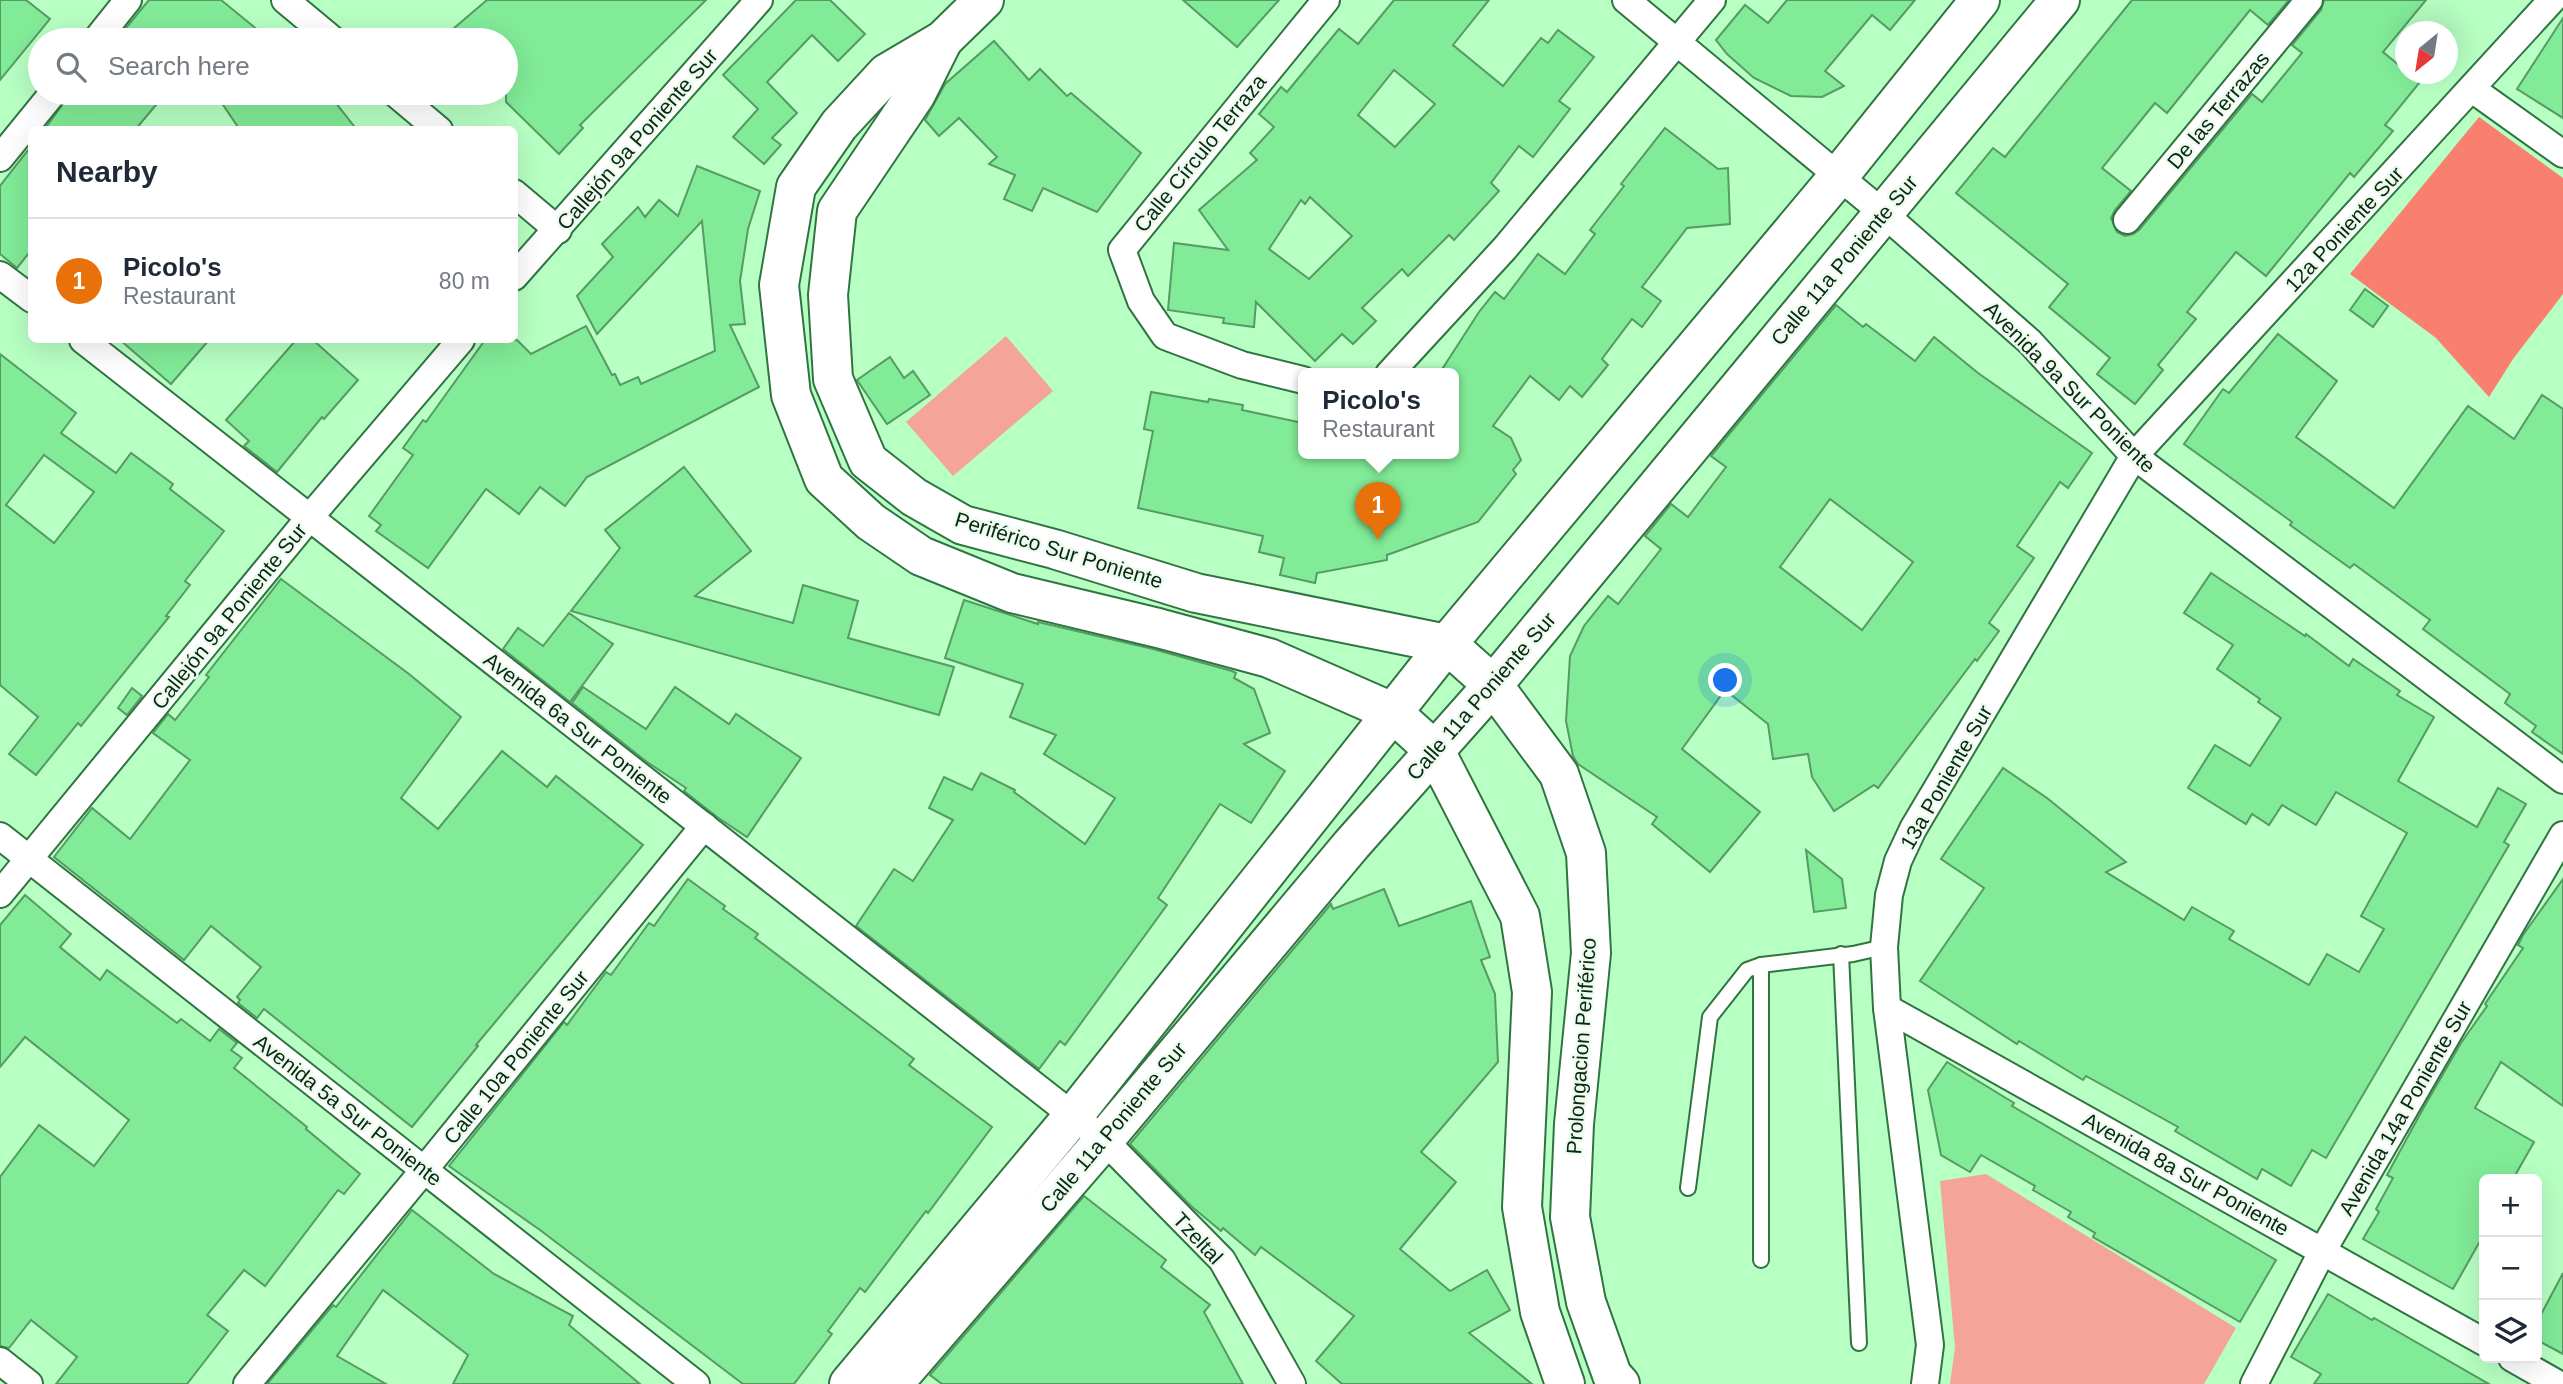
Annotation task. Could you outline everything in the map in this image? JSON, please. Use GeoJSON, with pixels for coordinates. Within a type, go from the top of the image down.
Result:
{"type":"FeatureCollection","features":[{"type":"Feature","properties":{"kind":"main road"},"geometry":{"type":"LineString","coordinates":[[984,0],[943,40],[887,73],[839,125],[796,187],[779,285],[790,395],[824,479],[871,522],[921,556],[1012,593],[1269,658],[1392,712],[1435,751],[1520,916],[1531,992],[1522,1207],[1539,1312],[1564,1384]]}},
{"type":"Feature","properties":{"kind":"main road","name":"Calle 11a Poniente Sur"},"geometry":{"type":"LineString","coordinates":[[849,1384],[1074,1115],[1447,644],[1838,177],[1980,0]]}},
{"type":"Feature","properties":{"kind":"main road","name":"Calle 11a Poniente Sur"},"geometry":{"type":"LineString","coordinates":[[893,1384],[1104,1140],[1352,845],[1493,685],[2060,0]]}},
{"type":"Feature","properties":{"kind":"main road","name":"Periférico Sur Poniente"},"geometry":{"type":"LineString","coordinates":[[943,40],[916,94],[837,211],[828,295],[832,379],[867,461],[914,497],[963,525],[1054,549],[1196,593],[1447,644]]}},
{"type":"Feature","properties":{"kind":"main road"},"geometry":{"type":"LineString","coordinates":[[1447,644],[1493,685]]}},
{"type":"Feature","properties":{"kind":"main road","name":"Prolongacion Periférico"},"geometry":{"type":"LineString","coordinates":[[1493,685],[1559,774],[1586,853],[1591,954],[1574,1124],[1570,1217],[1586,1302],[1612,1375],[1620,1384]]}},
{"type":"Feature","properties":{"kind":"street"},"geometry":{"type":"LineString","coordinates":[[106,28],[128,0]]}},
{"type":"Feature","properties":{"kind":"street"},"geometry":{"type":"LineString","coordinates":[[285,0],[319,28]]}},
{"type":"Feature","properties":{"kind":"street","name":"Callejón 9a Poniente Sur"},"geometry":{"type":"LineString","coordinates":[[518,273],[759,0]]}},
{"type":"Feature","properties":{"kind":"street","name":"Calle Círculo Terraza"},"geometry":{"type":"LineString","coordinates":[[1298,379],[1242,365],[1165,336],[1141,301],[1122,250],[1326,0]]}},
{"type":"Feature","properties":{"kind":"street","name":"Avenida 9a Sur Poniente"},"geometry":{"type":"LineString","coordinates":[[1626,0],[1882,213],[2030,342],[2134,456],[2563,780]]}},
{"type":"Feature","properties":{"kind":"street"},"geometry":{"type":"LineString","coordinates":[[1395,368],[1505,248],[1712,0]]}},
{"type":"Feature","properties":{"kind":"street","name":"De las Terrazas"},"geometry":{"type":"LineString","coordinates":[[2127,220],[2309,0]]}},
{"type":"Feature","properties":{"kind":"street","name":"12a Poniente Sur"},"geometry":{"type":"LineString","coordinates":[[2134,456],[2552,0]]}},
{"type":"Feature","properties":{"kind":"street"},"geometry":{"type":"LineString","coordinates":[[2472,89],[2563,154]]}},
{"type":"Feature","properties":{"kind":"street"},"geometry":{"type":"LineString","coordinates":[[0,158],[43,105]]}},
{"type":"Feature","properties":{"kind":"street"},"geometry":{"type":"LineString","coordinates":[[410,105],[434,126]]}},
{"type":"Feature","properties":{"kind":"street"},"geometry":{"type":"LineString","coordinates":[[518,196],[558,230]]}},
{"type":"Feature","properties":{"kind":"street"},"geometry":{"type":"LineString","coordinates":[[0,275],[28,296]]}},
{"type":"Feature","properties":{"kind":"street","name":"Avenida 6a Sur Poniente"},"geometry":{"type":"LineString","coordinates":[[87,343],[1074,1115]]}},
{"type":"Feature","properties":{"kind":"street","name":"Callejón 9a Poniente Sur"},"geometry":{"type":"LineString","coordinates":[[0,894],[310,517],[458,343]]}},
{"type":"Feature","properties":{"kind":"street","name":"13a Poniente Sur"},"geometry":{"type":"LineString","coordinates":[[1925,1384],[1930,1345],[1887,1008],[1884,947],[1889,895],[1898,861],[1913,829],[2134,456]]}},
{"type":"Feature","properties":{"kind":"street","name":"Calle 10a Poniente Sur"},"geometry":{"type":"LineString","coordinates":[[247,1384],[704,826]]}},
{"type":"Feature","properties":{"kind":"street","name":"Avenida 14a Poniente Sur"},"geometry":{"type":"LineString","coordinates":[[2254,1384],[2323,1251],[2563,835]]}},
{"type":"Feature","properties":{"kind":"street","name":"Avenida 5a Sur Poniente"},"geometry":{"type":"LineString","coordinates":[[0,836],[696,1384]]}},
{"type":"Feature","properties":{"kind":"street","name":"Avenida 8a Sur Poniente"},"geometry":{"type":"LineString","coordinates":[[1887,1008],[2479,1339]]}},
{"type":"Feature","properties":{"kind":"street","name":"Tzeltal"},"geometry":{"type":"LineString","coordinates":[[1074,1115],[1104,1140],[1222,1260],[1292,1384]]}},
{"type":"Feature","properties":{"kind":"street"},"geometry":{"type":"LineString","coordinates":[[0,1361],[30,1384]]}},
{"type":"Feature","properties":{"kind":"street"},"geometry":{"type":"LineString","coordinates":[[2521,1363],[2558,1384]]}},
{"type":"Feature","properties":{"kind":"lane"},"geometry":{"type":"LineString","coordinates":[[1688,1188],[1710,1017],[1747,970],[1761,965],[1853,954],[1884,947]]}},
{"type":"Feature","properties":{"kind":"lane"},"geometry":{"type":"LineString","coordinates":[[1841,954],[1859,1343]]}},
{"type":"Feature","properties":{"kind":"lane"},"geometry":{"type":"LineString","coordinates":[[1760,1261],[1761,965]]}},
{"type":"Feature","properties":{"kind":"shaded area"},"geometry":{"type":"Polygon","coordinates":[[[2479,117],[2563,178],[2563,294],[2513,359],[2489,397],[2436,338],[2350,274],[2479,117]]]}},
{"type":"Feature","properties":{"kind":"shaded area"},"geometry":{"type":"Polygon","coordinates":[[[1006,336],[1053,391],[953,476],[906,422],[1006,336]]]}},
{"type":"Feature","properties":{"kind":"shaded area"},"geometry":{"type":"Polygon","coordinates":[[[1986,1174],[2236,1328],[2204,1384],[1950,1384],[1955,1347],[1940,1181],[1986,1174]]]}},
{"type":"Feature","properties":{"kind":"building"},"geometry":{"type":"Polygon","coordinates":[[[0,0],[26,0],[50,19],[43,28],[28,28],[28,46],[0,80],[0,0]]]}},
{"type":"Feature","properties":{"kind":"building"},"geometry":{"type":"Polygon","coordinates":[[[149,0],[221,0],[255,28],[126,28],[149,0]]]}},
{"type":"Feature","properties":{"kind":"building"},"geometry":{"type":"Polygon","coordinates":[[[487,0],[706,0],[580,125],[583,128],[559,154],[509,105],[518,105],[518,28],[454,28],[487,0]]]}},
{"type":"Feature","properties":{"kind":"building"},"geometry":{"type":"Polygon","coordinates":[[[796,0],[830,0],[865,34],[838,61],[812,35],[767,82],[797,113],[772,138],[781,145],[764,164],[733,137],[758,109],[723,75],[796,0]]]}},
{"type":"Feature","properties":{"kind":"building"},"geometry":{"type":"Polygon","coordinates":[[[1183,0],[1279,0],[1237,47],[1183,0]]]}},
{"type":"Feature","properties":{"kind":"building"},"geometry":{"type":"Polygon","coordinates":[[[1394,0],[1489,0],[1453,45],[1503,86],[1541,38],[1548,43],[1558,30],[1594,57],[1559,101],[1570,109],[1533,157],[1519,146],[1491,183],[1499,191],[1454,240],[1449,235],[1408,276],[1402,269],[1362,308],[1376,321],[1353,344],[1342,334],[1315,361],[1256,302],[1254,327],[1223,323],[1224,318],[1168,310],[1174,243],[1228,250],[1199,210],[1257,160],[1250,153],[1274,127],[1259,114],[1281,87],[1287,92],[1339,29],[1358,44],[1394,0]],[[1394,70],[1358,115],[1395,147],[1435,104],[1394,70]],[[1310,197],[1305,204],[1301,200],[1269,249],[1309,279],[1352,236],[1310,197]]]}},
{"type":"Feature","properties":{"kind":"building"},"geometry":{"type":"Polygon","coordinates":[[[1787,0],[1915,0],[1890,30],[1872,15],[1825,71],[1844,86],[1822,97],[1791,96],[1754,78],[1727,54],[1716,40],[1745,5],[1768,23],[1787,0]]]}},
{"type":"Feature","properties":{"kind":"building"},"geometry":{"type":"Polygon","coordinates":[[[2132,0],[2289,0],[2268,25],[2250,10],[2167,113],[2155,103],[2102,168],[2131,191],[2111,218],[2117,232],[2125,236],[2133,234],[2252,94],[2262,102],[2302,53],[2292,45],[2321,10],[2324,0],[2426,0],[2409,21],[2395,21],[2395,37],[2383,52],[2395,62],[2395,84],[2418,84],[2385,125],[2393,131],[2354,177],[2350,173],[2266,276],[2236,252],[2187,312],[2196,319],[2158,365],[2163,370],[2135,404],[2097,374],[2110,358],[2049,307],[2068,284],[1956,193],[1993,148],[2005,157],[2132,0]]]}},
{"type":"Feature","properties":{"kind":"building"},"geometry":{"type":"Polygon","coordinates":[[[2563,18],[2563,118],[2517,89],[2563,18]]]}},
{"type":"Feature","properties":{"kind":"building"},"geometry":{"type":"Polygon","coordinates":[[[994,41],[1029,80],[1040,69],[1067,96],[1071,93],[1141,153],[1097,212],[1043,188],[1032,211],[1004,199],[1015,175],[989,164],[997,157],[959,118],[939,136],[925,120],[945,84],[994,41]]]}},
{"type":"Feature","properties":{"kind":"building"},"geometry":{"type":"Polygon","coordinates":[[[62,105],[156,105],[138,126],[47,126],[62,105]]]}},
{"type":"Feature","properties":{"kind":"building"},"geometry":{"type":"Polygon","coordinates":[[[223,105],[337,105],[354,126],[237,126],[223,105]]]}},
{"type":"Feature","properties":{"kind":"building"},"geometry":{"type":"Polygon","coordinates":[[[1665,128],[1718,169],[1728,168],[1730,224],[1687,228],[1642,287],[1661,301],[1642,327],[1632,319],[1602,359],[1608,365],[1582,397],[1570,386],[1559,400],[1530,376],[1493,426],[1511,438],[1521,460],[1513,470],[1516,474],[1478,522],[1387,555],[1387,560],[1317,573],[1315,583],[1280,575],[1284,558],[1259,552],[1263,536],[1138,508],[1153,431],[1144,429],[1151,392],[1243,405],[1242,410],[1298,422],[1298,459],[1459,459],[1459,368],[1443,368],[1495,292],[1504,299],[1538,254],[1565,274],[1595,234],[1590,230],[1624,186],[1621,184],[1665,128]]]}},
{"type":"Feature","properties":{"kind":"building"},"geometry":{"type":"Polygon","coordinates":[[[28,150],[28,254],[17,268],[0,254],[0,186],[28,150]]]}},
{"type":"Feature","properties":{"kind":"building"},"geometry":{"type":"Polygon","coordinates":[[[697,166],[760,191],[748,229],[740,281],[745,324],[730,325],[759,387],[587,477],[565,506],[540,487],[519,514],[486,489],[428,568],[376,531],[381,525],[369,516],[413,455],[403,448],[423,420],[426,422],[483,343],[518,341],[531,354],[586,326],[620,385],[638,377],[641,384],[715,351],[702,221],[597,334],[577,296],[613,257],[602,244],[638,207],[645,217],[659,200],[678,216],[697,166]]]}},
{"type":"Feature","properties":{"kind":"building"},"geometry":{"type":"Polygon","coordinates":[[[2365,289],[2388,306],[2373,327],[2350,310],[2365,289]]]}},
{"type":"Feature","properties":{"kind":"building"},"geometry":{"type":"Polygon","coordinates":[[[1836,305],[1863,327],[1866,324],[1915,361],[1934,337],[1978,373],[2092,453],[2068,488],[2060,482],[2017,546],[2034,558],[1989,623],[1999,631],[1878,788],[1874,785],[1834,811],[1812,777],[1808,754],[1773,759],[1768,724],[1725,690],[1682,749],[1760,812],[1710,872],[1652,824],[1657,817],[1578,764],[1573,756],[1566,721],[1570,656],[1584,626],[1608,596],[1618,604],[1661,549],[1645,536],[1671,504],[1688,517],[1726,467],[1711,456],[1836,305]],[[1830,499],[1780,567],[1862,630],[1913,562],[1830,499]]]}},
{"type":"Feature","properties":{"kind":"building"},"geometry":{"type":"Polygon","coordinates":[[[2278,334],[2337,381],[2296,437],[2394,508],[2468,406],[2514,439],[2542,395],[2563,409],[2563,754],[2532,732],[2536,726],[2505,703],[2510,694],[2423,629],[2430,620],[2354,564],[2350,568],[2290,525],[2292,522],[2184,444],[2223,389],[2229,393],[2278,334]]]}},
{"type":"Feature","properties":{"kind":"building"},"geometry":{"type":"Polygon","coordinates":[[[123,343],[206,343],[171,384],[123,343]]]}},
{"type":"Feature","properties":{"kind":"building"},"geometry":{"type":"Polygon","coordinates":[[[293,343],[316,343],[358,380],[324,419],[322,417],[277,472],[244,446],[249,441],[226,420],[293,343]]]}},
{"type":"Feature","properties":{"kind":"building"},"geometry":{"type":"Polygon","coordinates":[[[0,354],[76,413],[61,433],[116,473],[131,453],[173,484],[170,489],[224,531],[185,581],[190,585],[166,616],[169,617],[81,726],[78,723],[36,775],[9,754],[38,717],[0,685],[0,354]],[[44,455],[6,505],[54,543],[94,492],[44,455]]]}},
{"type":"Feature","properties":{"kind":"building"},"geometry":{"type":"Polygon","coordinates":[[[890,357],[904,378],[913,371],[930,395],[887,424],[857,380],[890,357]]]}},
{"type":"Feature","properties":{"kind":"building"},"geometry":{"type":"Polygon","coordinates":[[[684,467],[751,551],[695,596],[793,623],[803,585],[858,601],[848,638],[954,667],[939,715],[571,611],[620,548],[605,530],[684,467]]]}},
{"type":"Feature","properties":{"kind":"building"},"geometry":{"type":"Polygon","coordinates":[[[2211,573],[2305,636],[2306,634],[2349,666],[2353,659],[2400,691],[2397,695],[2434,717],[2398,781],[2477,827],[2498,788],[2526,804],[2504,842],[2509,845],[2326,1158],[2312,1150],[2291,1186],[2262,1169],[2257,1179],[2175,1131],[2178,1127],[2086,1076],[2083,1080],[2019,1041],[2017,1044],[1920,981],[1984,888],[1941,859],[2003,768],[2047,798],[2126,862],[2106,872],[2184,920],[2192,907],[2234,931],[2229,939],[2309,985],[2327,954],[2359,972],[2384,929],[2361,916],[2407,833],[2336,792],[2316,825],[2282,805],[2269,825],[2252,814],[2246,824],[2188,788],[2215,745],[2250,766],[2281,718],[2258,702],[2260,699],[2217,669],[2233,645],[2184,613],[2211,573]]]}},
{"type":"Feature","properties":{"kind":"building"},"geometry":{"type":"Polygon","coordinates":[[[281,579],[409,674],[461,717],[401,798],[438,829],[502,751],[547,787],[556,776],[643,845],[476,1045],[478,1046],[412,1127],[264,1009],[257,1018],[238,1003],[240,1000],[237,997],[261,967],[211,926],[184,960],[54,857],[92,808],[130,839],[190,760],[153,733],[168,714],[175,720],[209,677],[206,675],[281,579]]]}},
{"type":"Feature","properties":{"kind":"building"},"geometry":{"type":"Polygon","coordinates":[[[964,600],[1038,624],[1153,649],[1236,673],[1234,678],[1254,689],[1270,733],[1244,744],[1285,771],[1251,823],[1220,804],[1158,898],[1167,905],[1065,1045],[1060,1041],[1039,1069],[856,926],[894,869],[913,881],[953,820],[929,808],[944,777],[972,790],[981,773],[1015,790],[1014,792],[1085,844],[1115,798],[1044,754],[1056,735],[1010,717],[1023,684],[945,658],[964,600]]]}},
{"type":"Feature","properties":{"kind":"building"},"geometry":{"type":"Polygon","coordinates":[[[569,613],[613,644],[570,702],[503,649],[518,628],[543,646],[569,613]]]}},
{"type":"Feature","properties":{"kind":"building"},"geometry":{"type":"Polygon","coordinates":[[[583,687],[646,729],[675,687],[729,724],[736,714],[801,758],[747,837],[717,817],[684,791],[686,788],[647,762],[572,703],[583,687]]]}},
{"type":"Feature","properties":{"kind":"building"},"geometry":{"type":"Polygon","coordinates":[[[132,688],[142,696],[127,715],[118,708],[132,688]]]}},
{"type":"Feature","properties":{"kind":"building"},"geometry":{"type":"Polygon","coordinates":[[[1806,850],[1842,879],[1846,908],[1814,912],[1806,850]]]}},
{"type":"Feature","properties":{"kind":"building"},"geometry":{"type":"Polygon","coordinates":[[[688,879],[758,934],[755,938],[914,1059],[909,1065],[992,1127],[865,1292],[860,1288],[828,1331],[832,1334],[794,1384],[743,1384],[540,1230],[449,1166],[564,1022],[567,1025],[606,972],[611,975],[649,923],[654,926],[688,879]]]}},
{"type":"Feature","properties":{"kind":"building"},"geometry":{"type":"Polygon","coordinates":[[[2563,879],[2563,1106],[2501,1062],[2475,1108],[2534,1142],[2516,1174],[2479,1174],[2479,1243],[2453,1289],[2363,1239],[2379,1212],[2376,1209],[2393,1178],[2387,1175],[2461,1043],[2523,948],[2518,945],[2563,879]]]}},
{"type":"Feature","properties":{"kind":"building"},"geometry":{"type":"Polygon","coordinates":[[[1384,889],[1399,926],[1471,901],[1490,957],[1481,960],[1495,994],[1498,1062],[1421,1152],[1456,1182],[1400,1249],[1450,1291],[1487,1270],[1510,1310],[1469,1333],[1532,1384],[1342,1384],[1316,1361],[1354,1316],[1261,1247],[1255,1255],[1223,1228],[1221,1231],[1191,1206],[1130,1144],[1331,904],[1333,909],[1384,889]]]}},
{"type":"Feature","properties":{"kind":"building"},"geometry":{"type":"Polygon","coordinates":[[[25,895],[71,934],[60,947],[100,980],[107,970],[177,1023],[181,1019],[210,1041],[219,1029],[237,1043],[231,1050],[242,1058],[234,1068],[360,1174],[344,1194],[338,1190],[265,1286],[244,1270],[207,1315],[228,1331],[187,1384],[56,1384],[77,1357],[31,1320],[9,1348],[0,1346],[0,1177],[39,1125],[94,1166],[129,1120],[25,1037],[0,1067],[0,925],[25,895]]]}},
{"type":"Feature","properties":{"kind":"building"},"geometry":{"type":"Polygon","coordinates":[[[1947,1062],[2014,1103],[2012,1106],[2276,1260],[2240,1322],[2093,1237],[2095,1233],[2068,1217],[2071,1212],[2033,1190],[2035,1186],[1981,1155],[1970,1172],[1941,1155],[1928,1090],[1947,1062]]]}},
{"type":"Feature","properties":{"kind":"building"},"geometry":{"type":"Polygon","coordinates":[[[1084,1196],[1166,1260],[1161,1267],[1210,1305],[1204,1312],[1243,1384],[942,1384],[930,1375],[1084,1196]]]}},
{"type":"Feature","properties":{"kind":"building"},"geometry":{"type":"Polygon","coordinates":[[[412,1210],[494,1274],[573,1316],[569,1325],[640,1384],[453,1384],[468,1355],[383,1290],[337,1356],[386,1384],[267,1384],[333,1305],[336,1307],[412,1210]]]}},
{"type":"Feature","properties":{"kind":"building"},"geometry":{"type":"Polygon","coordinates":[[[2563,1273],[2563,1354],[2542,1343],[2542,1313],[2563,1273]]]}},
{"type":"Feature","properties":{"kind":"building"},"geometry":{"type":"Polygon","coordinates":[[[2328,1294],[2489,1384],[2314,1384],[2321,1374],[2291,1357],[2328,1294]]]}},
{"type":"Feature","properties":{"kind":"place","name":"Picolo's"},"geometry":{"type":"Point","coordinates":[1378,540]}}]}
